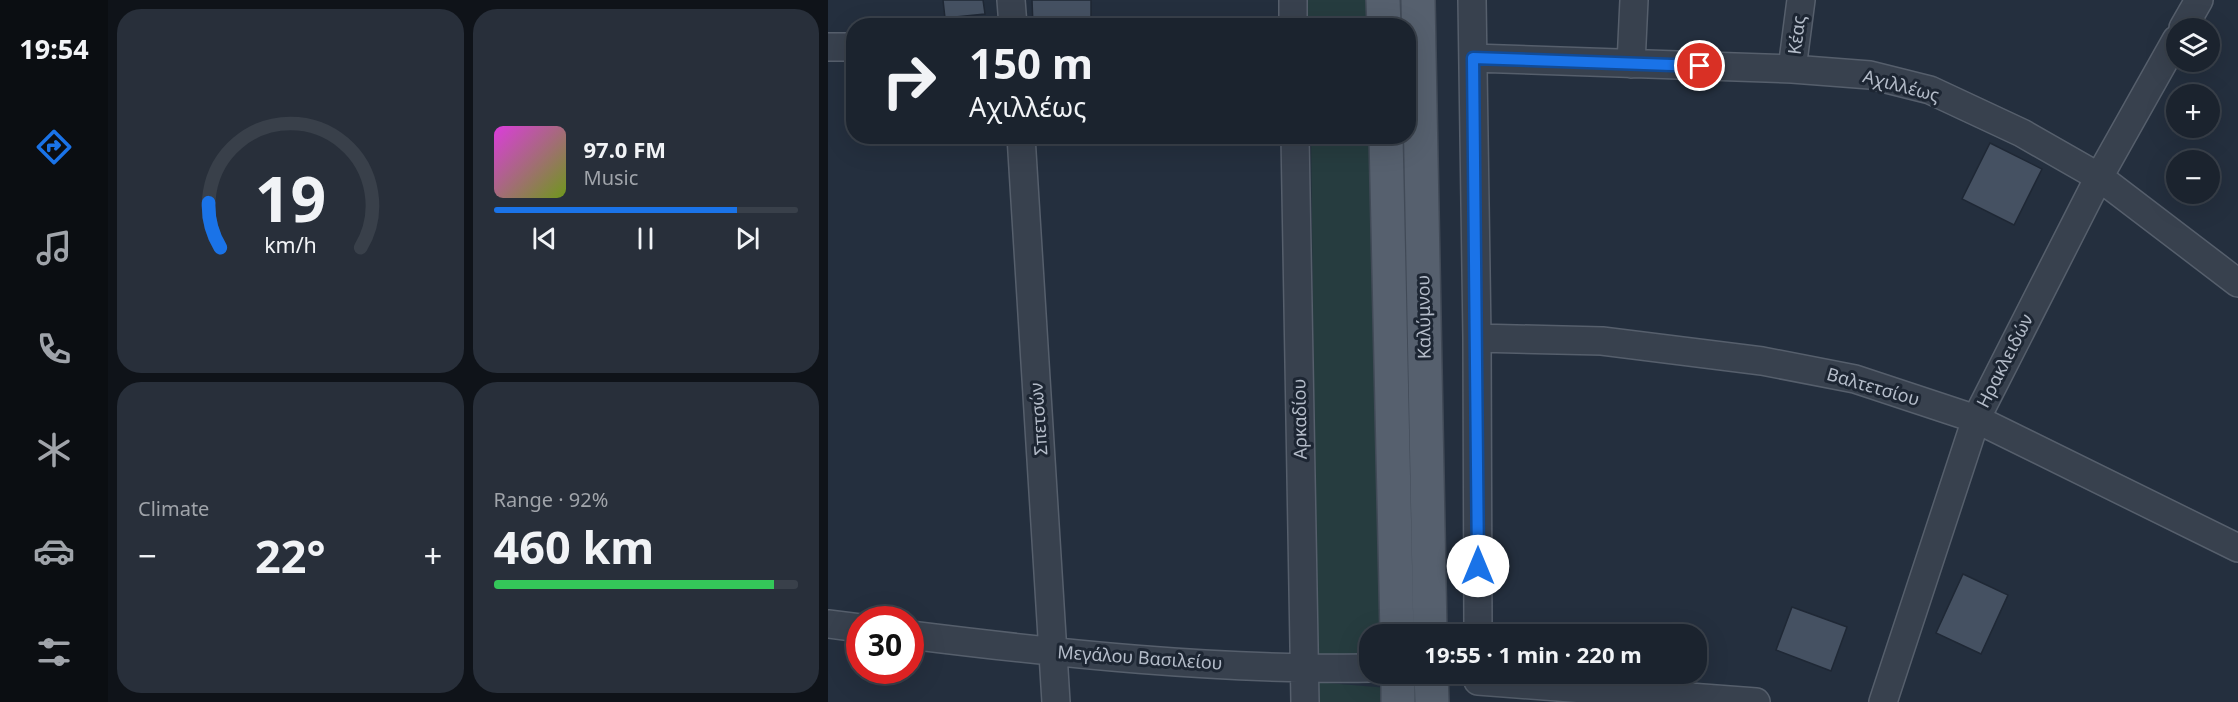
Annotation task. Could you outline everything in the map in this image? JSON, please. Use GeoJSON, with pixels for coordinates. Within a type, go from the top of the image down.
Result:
{"type":"FeatureCollection","features":[{"type":"Feature","properties":{"kind":"main road"},"geometry":{"type":"LineString","coordinates":[[1383,0],[1384,18]]}},
{"type":"Feature","properties":{"kind":"main road","name":"Καλύμνου"},"geometry":{"type":"LineString","coordinates":[[1419,0],[1430,624]]}},
{"type":"Feature","properties":{"kind":"main road","name":"Καλύμνου"},"geometry":{"type":"LineString","coordinates":[[1386,144],[1397,624]]}},
{"type":"Feature","properties":{"kind":"main road"},"geometry":{"type":"LineString","coordinates":[[1398,684],[1398,702]]}},
{"type":"Feature","properties":{"kind":"main road"},"geometry":{"type":"LineString","coordinates":[[1431,684],[1432,702]]}},
{"type":"Feature","properties":{"kind":"street"},"geometry":{"type":"LineString","coordinates":[[1011,0],[1012,18]]}},
{"type":"Feature","properties":{"kind":"street"},"geometry":{"type":"LineString","coordinates":[[1293,0],[1293,18]]}},
{"type":"Feature","properties":{"kind":"street"},"geometry":{"type":"LineString","coordinates":[[1472,0],[1478,624]]}},
{"type":"Feature","properties":{"kind":"street"},"geometry":{"type":"LineString","coordinates":[[1631,64],[1634,0]]}},
{"type":"Feature","properties":{"kind":"street","name":"Κέας"},"geometry":{"type":"LineString","coordinates":[[1792,69],[1801,0]]}},
{"type":"Feature","properties":{"kind":"street"},"geometry":{"type":"LineString","coordinates":[[2189,18],[2199,0]]}},
{"type":"Feature","properties":{"kind":"street"},"geometry":{"type":"LineString","coordinates":[[828,47],[846,47]]}},
{"type":"Feature","properties":{"kind":"street","name":"Αχιλλέως"},"geometry":{"type":"LineString","coordinates":[[1473,58],[1792,69],[1870,75],[1930,90],[2022,133],[2098,177],[2238,283]]}},
{"type":"Feature","properties":{"kind":"street","name":"Ηρακλειδών"},"geometry":{"type":"LineString","coordinates":[[1883,702],[1976,419],[2098,177],[2166,58]]}},
{"type":"Feature","properties":{"kind":"street","name":"Σπετσών"},"geometry":{"type":"LineString","coordinates":[[1022,144],[1056,702]]}},
{"type":"Feature","properties":{"kind":"street","name":"Αρκαδίου"},"geometry":{"type":"LineString","coordinates":[[1294,144],[1305,702]]}},
{"type":"Feature","properties":{"kind":"street","name":"Βαλτετσίου"},"geometry":{"type":"LineString","coordinates":[[1477,338],[1602,341],[1762,361],[1856,379],[1976,419],[2238,548]]}},
{"type":"Feature","properties":{"kind":"street"},"geometry":{"type":"LineString","coordinates":[[828,624],[846,626]]}},
{"type":"Feature","properties":{"kind":"street","name":"Μεγάλου Βασιλείου"},"geometry":{"type":"LineString","coordinates":[[924,636],[1054,653],[1304,669],[1359,668]]}},
{"type":"Feature","properties":{"kind":"street"},"geometry":{"type":"LineString","coordinates":[[1478,686],[1756,702]]}},
{"type":"Feature","properties":{"kind":"green space"},"geometry":{"type":"Polygon","coordinates":[[[1307,0],[1376,0],[1376,18],[1307,18],[1307,0]]]}},
{"type":"Feature","properties":{"kind":"green space"},"geometry":{"type":"Polygon","coordinates":[[[1311,144],[1377,144],[1388,624],[1359,624],[1359,657],[1317,655],[1311,144]]]}},
{"type":"Feature","properties":{"kind":"green space"},"geometry":{"type":"Polygon","coordinates":[[[1316,682],[1388,688],[1388,702],[1316,702],[1316,682]]]}},
{"type":"Feature","properties":{"kind":"building"},"geometry":{"type":"Polygon","coordinates":[[[943,0],[983,0],[985,14],[945,18],[943,0]]]}},
{"type":"Feature","properties":{"kind":"building"},"geometry":{"type":"Polygon","coordinates":[[[1032,0],[1091,0],[1091,18],[1033,18],[1032,0]]]}},
{"type":"Feature","properties":{"kind":"building"},"geometry":{"type":"Polygon","coordinates":[[[1990,143],[2042,169],[2014,225],[1962,199],[1990,143]]]}},
{"type":"Feature","properties":{"kind":"building"},"geometry":{"type":"Polygon","coordinates":[[[1963,574],[2008,595],[1981,654],[1936,633],[1963,574]]]}},
{"type":"Feature","properties":{"kind":"building"},"geometry":{"type":"Polygon","coordinates":[[[1792,607],[1847,627],[1831,671],[1776,650],[1792,607]]]}},
{"type":"Feature","properties":{"kind":"route"},"geometry":{"type":"LineString","coordinates":[[1478,566],[1473,58],[1700,66]]}}]}
